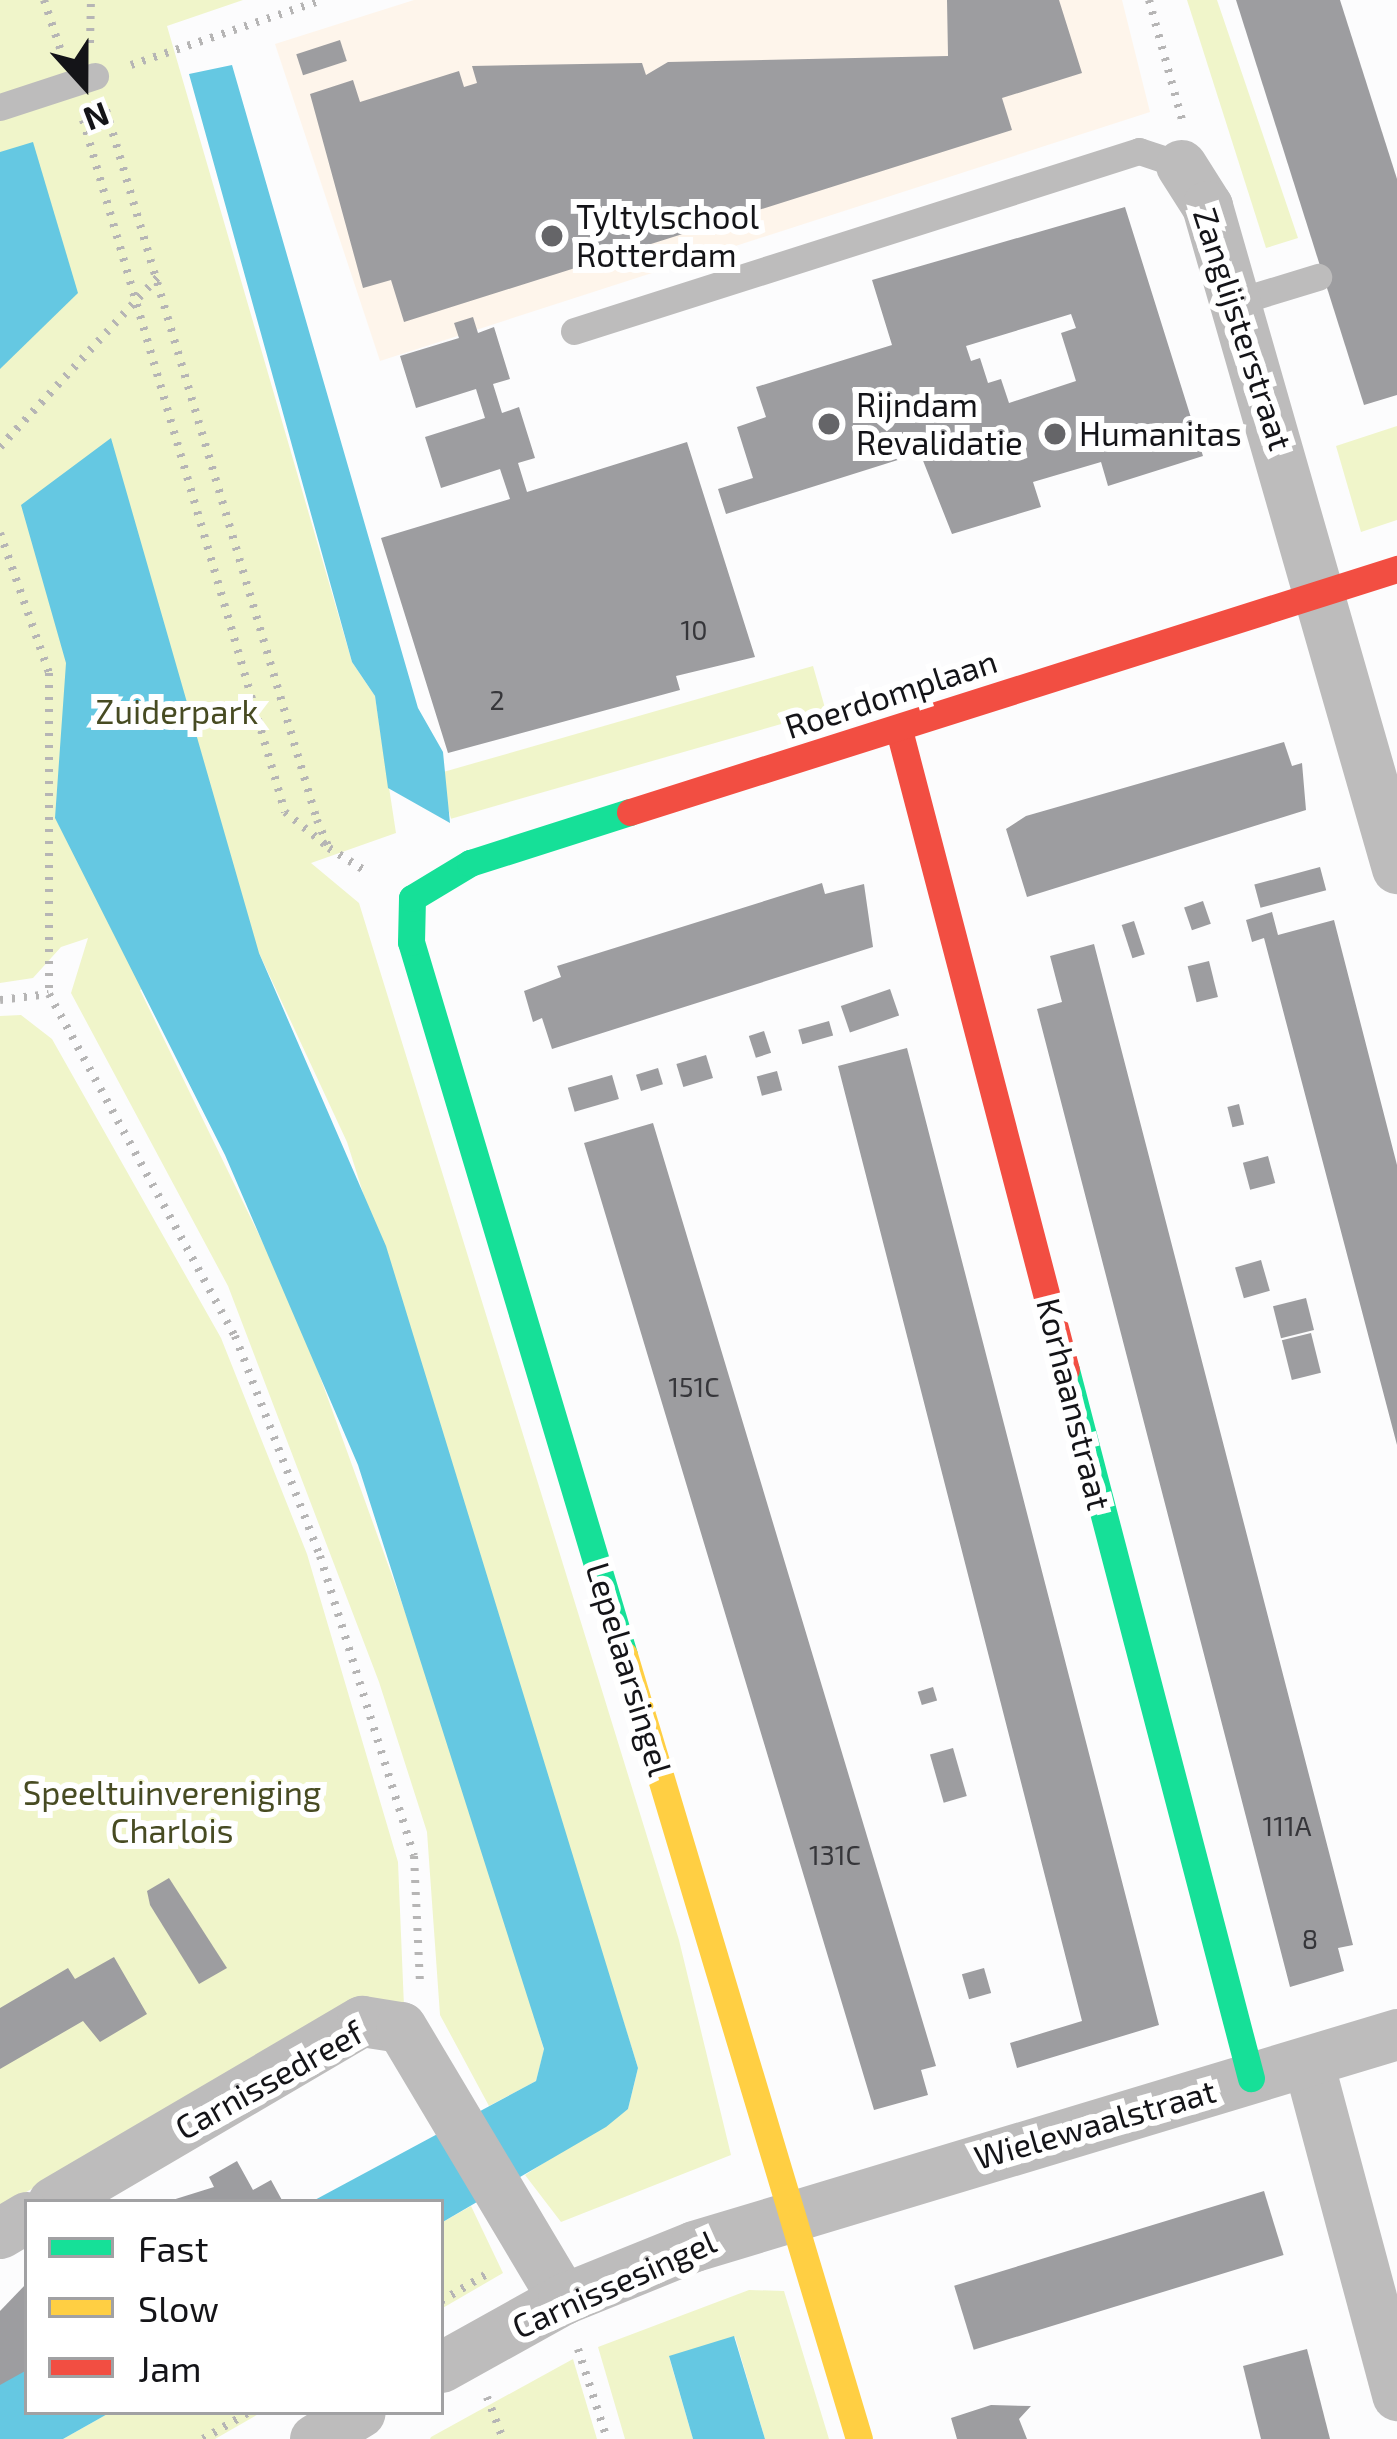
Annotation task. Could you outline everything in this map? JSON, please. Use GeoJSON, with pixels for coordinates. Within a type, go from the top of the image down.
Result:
{"type":"FeatureCollection","features":[{"type":"Feature","properties":{"kind":"street","name":"Zanglijsterstraat"},"geometry":{"type":"LineString","coordinates":[[1181,165],[1207,206],[1325,591],[1397,868]]}},
{"type":"Feature","properties":{"kind":"street","name":"Roerdomplaan"},"geometry":{"type":"LineString","coordinates":[[412,898],[470,862],[1397,569]]}},
{"type":"Feature","properties":{"kind":"street","name":"Korhaanstraat"},"geometry":{"type":"LineString","coordinates":[[899,730],[1251,2078]]}},
{"type":"Feature","properties":{"kind":"street","name":"Lepelaarsingel"},"geometry":{"type":"LineString","coordinates":[[412,898],[411,942],[859,2439]]}},
{"type":"Feature","properties":{"kind":"street","name":"Carnissedreef"},"geometry":{"type":"LineString","coordinates":[[57,2199],[362,2021],[401,2027],[424,2057],[562,2299]]}},
{"type":"Feature","properties":{"kind":"street","name":"Wielewaalstraat"},"geometry":{"type":"LineString","coordinates":[[792,2213],[1397,2034]]}},
{"type":"Feature","properties":{"kind":"street"},"geometry":{"type":"LineString","coordinates":[[1308,2062],[1389,2329],[1397,2395]]}},
{"type":"Feature","properties":{"kind":"street","name":"Carnissesingel"},"geometry":{"type":"LineString","coordinates":[[444,2365],[562,2299],[792,2213]]}},
{"type":"Feature","properties":{"kind":"street"},"geometry":{"type":"LineString","coordinates":[[315,2439],[356,2415]]}},
{"type":"Feature","properties":{"kind":"lane"},"geometry":{"type":"LineString","coordinates":[[0,107],[84,81]]}},
{"type":"Feature","properties":{"kind":"lane"},"geometry":{"type":"LineString","coordinates":[[574,331],[1139,151],[1181,165]]}},
{"type":"Feature","properties":{"kind":"lane"},"geometry":{"type":"LineString","coordinates":[[1236,302],[1318,277]]}},
{"type":"Feature","properties":{"kind":"path"},"geometry":{"type":"LineString","coordinates":[[44,0],[84,81],[158,277],[329,848]]}},
{"type":"Feature","properties":{"kind":"path"},"geometry":{"type":"LineString","coordinates":[[157,57],[322,0]]}},
{"type":"Feature","properties":{"kind":"path","name":"Zanglijsterstraat"},"geometry":{"type":"LineString","coordinates":[[1149,0],[1182,119],[1181,165]]}},
{"type":"Feature","properties":{"kind":"path"},"geometry":{"type":"LineString","coordinates":[[84,81],[133,307],[285,812],[329,848],[412,898]]}},
{"type":"Feature","properties":{"kind":"path"},"geometry":{"type":"LineString","coordinates":[[0,446],[158,277]]}},
{"type":"Feature","properties":{"kind":"path"},"geometry":{"type":"LineString","coordinates":[[0,532],[49,673],[49,994],[235,1336],[320,1556],[414,1856],[424,2057]]}},
{"type":"Feature","properties":{"kind":"path"},"geometry":{"type":"LineString","coordinates":[[0,1000],[49,994]]}},
{"type":"Feature","properties":{"kind":"path"},"geometry":{"type":"LineString","coordinates":[[562,2299],[607,2439]]}},
{"type":"Feature","properties":{"kind":"path"},"geometry":{"type":"LineString","coordinates":[[203,2439],[244,2415]]}},
{"type":"Feature","properties":{"kind":"shaded area","name":"Tyltylschool Rotterdam"},"geometry":{"type":"Polygon","coordinates":[[[414,0],[1122,0],[1150,112],[380,361],[275,44],[414,0]]]}},
{"type":"Feature","properties":{"kind":"green space","name":"Zuiderpark"},"geometry":{"type":"Polygon","coordinates":[[[0,0],[243,0],[167,26],[352,662],[375,696],[396,833],[311,863],[359,903],[679,1940],[731,2155],[561,2222],[525,2175],[628,2109],[638,2068],[347,1142],[259,953],[140,990],[297,1313],[458,1758],[544,2050],[536,2081],[489,2106],[440,2015],[427,1832],[379,1682],[228,1286],[71,993],[88,938],[61,947],[33,978],[0,983],[0,0]]]}},
{"type":"Feature","properties":{"kind":"green space"},"geometry":{"type":"Polygon","coordinates":[[[1187,0],[1217,0],[1298,238],[1266,248],[1187,0]]]}},
{"type":"Feature","properties":{"kind":"green space"},"geometry":{"type":"Polygon","coordinates":[[[1397,426],[1397,520],[1361,532],[1336,446],[1397,426]]]}},
{"type":"Feature","properties":{"kind":"green space"},"geometry":{"type":"Polygon","coordinates":[[[813,666],[826,711],[451,819],[438,773],[813,666]]]}},
{"type":"Feature","properties":{"kind":"green space","name":"Speeltuinvereniging Charlois"},"geometry":{"type":"Polygon","coordinates":[[[21,1015],[52,1039],[221,1338],[307,1554],[398,1862],[405,2031],[180,2104],[0,2207],[0,1016],[21,1015]]]}},
{"type":"Feature","properties":{"kind":"green space"},"geometry":{"type":"Polygon","coordinates":[[[471,2206],[503,2273],[444,2307],[444,2221],[471,2206]]]}},
{"type":"Feature","properties":{"kind":"green space"},"geometry":{"type":"Polygon","coordinates":[[[749,2290],[784,2291],[829,2439],[765,2439],[735,2337],[669,2357],[693,2439],[625,2439],[598,2347],[749,2290]]]}},
{"type":"Feature","properties":{"kind":"green space"},"geometry":{"type":"Polygon","coordinates":[[[573,2359],[597,2439],[430,2439],[431,2437],[573,2359]]]}},
{"type":"Feature","properties":{"kind":"green space"},"geometry":{"type":"Polygon","coordinates":[[[106,2415],[257,2415],[215,2439],[63,2439],[106,2415]]]}},
{"type":"Feature","properties":{"kind":"water"},"geometry":{"type":"Polygon","coordinates":[[[232,65],[418,708],[443,752],[450,823],[388,788],[375,696],[352,662],[189,74],[232,65]]]}},
{"type":"Feature","properties":{"kind":"water"},"geometry":{"type":"Polygon","coordinates":[[[33,142],[78,293],[0,369],[0,152],[33,142]]]}},
{"type":"Feature","properties":{"kind":"water"},"geometry":{"type":"Polygon","coordinates":[[[111,438],[259,953],[386,1246],[638,2068],[628,2109],[606,2127],[444,2221],[444,2199],[317,2199],[536,2081],[544,2049],[358,1465],[225,1155],[55,818],[66,663],[21,505],[111,438]]]}},
{"type":"Feature","properties":{"kind":"water"},"geometry":{"type":"Polygon","coordinates":[[[734,2336],[765,2439],[693,2439],[669,2356],[734,2336]]]}},
{"type":"Feature","properties":{"kind":"water"},"geometry":{"type":"Polygon","coordinates":[[[24,2370],[24,2415],[106,2415],[63,2439],[0,2439],[0,2383],[24,2370]]]}},
{"type":"Feature","properties":{"kind":"building","name":"Tyltylschool Rotterdam"},"geometry":{"type":"Polygon","coordinates":[[[947,0],[1059,0],[1082,73],[1002,98],[1012,130],[404,322],[391,280],[363,288],[310,94],[353,80],[360,102],[459,71],[464,87],[477,83],[472,66],[642,63],[646,75],[668,62],[948,56],[947,0]]]}},
{"type":"Feature","properties":{"kind":"building"},"geometry":{"type":"Polygon","coordinates":[[[1236,0],[1340,0],[1397,179],[1397,395],[1364,405],[1236,0]]]}},
{"type":"Feature","properties":{"kind":"building"},"geometry":{"type":"Polygon","coordinates":[[[340,40],[347,61],[303,75],[296,54],[340,40]]]}},
{"type":"Feature","properties":{"kind":"building"},"geometry":{"type":"Polygon","coordinates":[[[1125,207],[1203,456],[1108,486],[1101,462],[1033,482],[1041,507],[952,534],[920,453],[726,514],[718,489],[753,478],[737,427],[766,417],[756,387],[892,345],[872,280],[1125,207]],[[1071,314],[966,346],[971,361],[980,358],[988,383],[1001,379],[1009,403],[1076,381],[1061,333],[1076,328],[1071,314]]]}},
{"type":"Feature","properties":{"kind":"building"},"geometry":{"type":"Polygon","coordinates":[[[473,317],[478,333],[494,327],[510,379],[493,384],[502,413],[519,407],[535,458],[518,463],[527,492],[687,442],[755,657],[676,676],[680,690],[448,753],[381,538],[510,499],[500,469],[441,488],[425,437],[485,418],[476,389],[416,408],[400,356],[459,338],[454,323],[473,317]]]}},
{"type":"Feature","properties":{"kind":"building"},"geometry":{"type":"Polygon","coordinates":[[[1284,742],[1292,766],[1302,763],[1306,810],[1027,897],[1006,829],[1026,816],[1284,742]]]}},
{"type":"Feature","properties":{"kind":"building"},"geometry":{"type":"Polygon","coordinates":[[[1320,867],[1326,890],[1261,908],[1254,885],[1320,867]]]}},
{"type":"Feature","properties":{"kind":"building"},"geometry":{"type":"Polygon","coordinates":[[[822,883],[825,894],[864,884],[873,947],[552,1049],[542,1018],[533,1022],[524,991],[561,977],[557,966],[822,883]]]}},
{"type":"Feature","properties":{"kind":"building"},"geometry":{"type":"Polygon","coordinates":[[[1203,901],[1211,924],[1192,930],[1184,908],[1203,901]]]}},
{"type":"Feature","properties":{"kind":"building"},"geometry":{"type":"Polygon","coordinates":[[[1272,912],[1278,935],[1334,920],[1397,1165],[1397,1445],[1264,938],[1252,942],[1246,920],[1272,912]]]}},
{"type":"Feature","properties":{"kind":"building"},"geometry":{"type":"Polygon","coordinates":[[[1134,921],[1145,954],[1132,958],[1122,925],[1134,921]]]}},
{"type":"Feature","properties":{"kind":"building"},"geometry":{"type":"Polygon","coordinates":[[[1094,944],[1353,1945],[1338,1948],[1344,1971],[1290,1987],[1037,1009],[1062,1002],[1050,956],[1094,944]]]}},
{"type":"Feature","properties":{"kind":"building"},"geometry":{"type":"Polygon","coordinates":[[[1209,961],[1218,997],[1197,1002],[1188,966],[1209,961]]]}},
{"type":"Feature","properties":{"kind":"building"},"geometry":{"type":"Polygon","coordinates":[[[890,989],[899,1015],[850,1032],[841,1006],[890,989]]]}},
{"type":"Feature","properties":{"kind":"building"},"geometry":{"type":"Polygon","coordinates":[[[829,1021],[833,1035],[802,1044],[798,1030],[829,1021]]]}},
{"type":"Feature","properties":{"kind":"building"},"geometry":{"type":"Polygon","coordinates":[[[764,1031],[771,1053],[756,1058],[749,1036],[764,1031]]]}},
{"type":"Feature","properties":{"kind":"building"},"geometry":{"type":"Polygon","coordinates":[[[907,1048],[1159,2025],[1017,2068],[1010,2043],[1082,2021],[838,1066],[907,1048]]]}},
{"type":"Feature","properties":{"kind":"building"},"geometry":{"type":"Polygon","coordinates":[[[706,1055],[713,1078],[683,1087],[676,1064],[706,1055]]]}},
{"type":"Feature","properties":{"kind":"building"},"geometry":{"type":"Polygon","coordinates":[[[658,1068],[663,1084],[641,1091],[636,1075],[658,1068]]]}},
{"type":"Feature","properties":{"kind":"building"},"geometry":{"type":"Polygon","coordinates":[[[777,1071],[782,1090],[762,1096],[757,1076],[777,1071]]]}},
{"type":"Feature","properties":{"kind":"building"},"geometry":{"type":"Polygon","coordinates":[[[612,1075],[619,1099],[575,1112],[568,1088],[612,1075]]]}},
{"type":"Feature","properties":{"kind":"building"},"geometry":{"type":"Polygon","coordinates":[[[1239,1104],[1244,1124],[1232,1127],[1227,1107],[1239,1104]]]}},
{"type":"Feature","properties":{"kind":"building"},"geometry":{"type":"Polygon","coordinates":[[[653,1123],[936,2066],[921,2070],[928,2095],[874,2110],[584,1143],[653,1123]]]}},
{"type":"Feature","properties":{"kind":"building"},"geometry":{"type":"Polygon","coordinates":[[[1268,1156],[1275,1183],[1250,1190],[1243,1163],[1268,1156]]]}},
{"type":"Feature","properties":{"kind":"building"},"geometry":{"type":"Polygon","coordinates":[[[1261,1260],[1270,1291],[1244,1298],[1235,1267],[1261,1260]]]}},
{"type":"Feature","properties":{"kind":"building"},"geometry":{"type":"Polygon","coordinates":[[[1306,1298],[1314,1330],[1281,1338],[1273,1306],[1306,1298]]]}},
{"type":"Feature","properties":{"kind":"building"},"geometry":{"type":"Polygon","coordinates":[[[1311,1333],[1321,1373],[1292,1380],[1282,1340],[1311,1333]]]}},
{"type":"Feature","properties":{"kind":"building"},"geometry":{"type":"Polygon","coordinates":[[[933,1687],[937,1700],[922,1705],[918,1692],[933,1687]]]}},
{"type":"Feature","properties":{"kind":"building"},"geometry":{"type":"Polygon","coordinates":[[[953,1748],[967,1796],[944,1803],[930,1755],[953,1748]]]}},
{"type":"Feature","properties":{"kind":"building"},"geometry":{"type":"Polygon","coordinates":[[[169,1878],[227,1968],[199,1984],[150,1905],[147,1891],[169,1878]]]}},
{"type":"Feature","properties":{"kind":"building"},"geometry":{"type":"Polygon","coordinates":[[[114,1957],[147,2014],[100,2042],[83,2021],[0,2069],[0,2008],[68,1968],[75,1979],[114,1957]]]}},
{"type":"Feature","properties":{"kind":"building"},"geometry":{"type":"Polygon","coordinates":[[[984,1968],[991,1993],[969,1999],[962,1974],[984,1968]]]}},
{"type":"Feature","properties":{"kind":"building"},"geometry":{"type":"Polygon","coordinates":[[[237,2161],[253,2190],[271,2180],[281,2199],[176,2199],[214,2187],[209,2177],[237,2161]]]}},
{"type":"Feature","properties":{"kind":"building"},"geometry":{"type":"Polygon","coordinates":[[[1264,2191],[1284,2255],[974,2350],[954,2286],[1264,2191]]]}},
{"type":"Feature","properties":{"kind":"building"},"geometry":{"type":"Polygon","coordinates":[[[24,2286],[24,2372],[0,2385],[0,2311],[24,2286]]]}},
{"type":"Feature","properties":{"kind":"building"},"geometry":{"type":"Polygon","coordinates":[[[1307,2349],[1330,2439],[1261,2439],[1243,2366],[1307,2349]]]}},
{"type":"Feature","properties":{"kind":"building"},"geometry":{"type":"Polygon","coordinates":[[[991,2405],[1031,2406],[1019,2419],[1027,2439],[957,2439],[951,2418],[991,2405]]]}},
{"type":"Feature","properties":{"kind":"traffic: fast"},"geometry":{"type":"LineString","coordinates":[[624,1655],[411,942],[412,898],[470,863],[630,812]]}},
{"type":"Feature","properties":{"kind":"traffic: fast"},"geometry":{"type":"LineString","coordinates":[[1066,1370],[1251,2078]]}},
{"type":"Feature","properties":{"kind":"traffic: slow"},"geometry":{"type":"LineString","coordinates":[[624,1655],[859,2439]]}},
{"type":"Feature","properties":{"kind":"traffic: jam"},"geometry":{"type":"LineString","coordinates":[[630,812],[1397,569]]}},
{"type":"Feature","properties":{"kind":"traffic: jam"},"geometry":{"type":"LineString","coordinates":[[899,730],[1066,1370]]}},
{"type":"Feature","properties":{"kind":"place","name":"Tyltylschool Rotterdam"},"geometry":{"type":"Point","coordinates":[552,236]}},
{"type":"Feature","properties":{"kind":"place","name":"Rijndam Revalidatie"},"geometry":{"type":"Point","coordinates":[829,424]}},
{"type":"Feature","properties":{"kind":"place","name":"Humanitas"},"geometry":{"type":"Point","coordinates":[1055,434]}}]}
